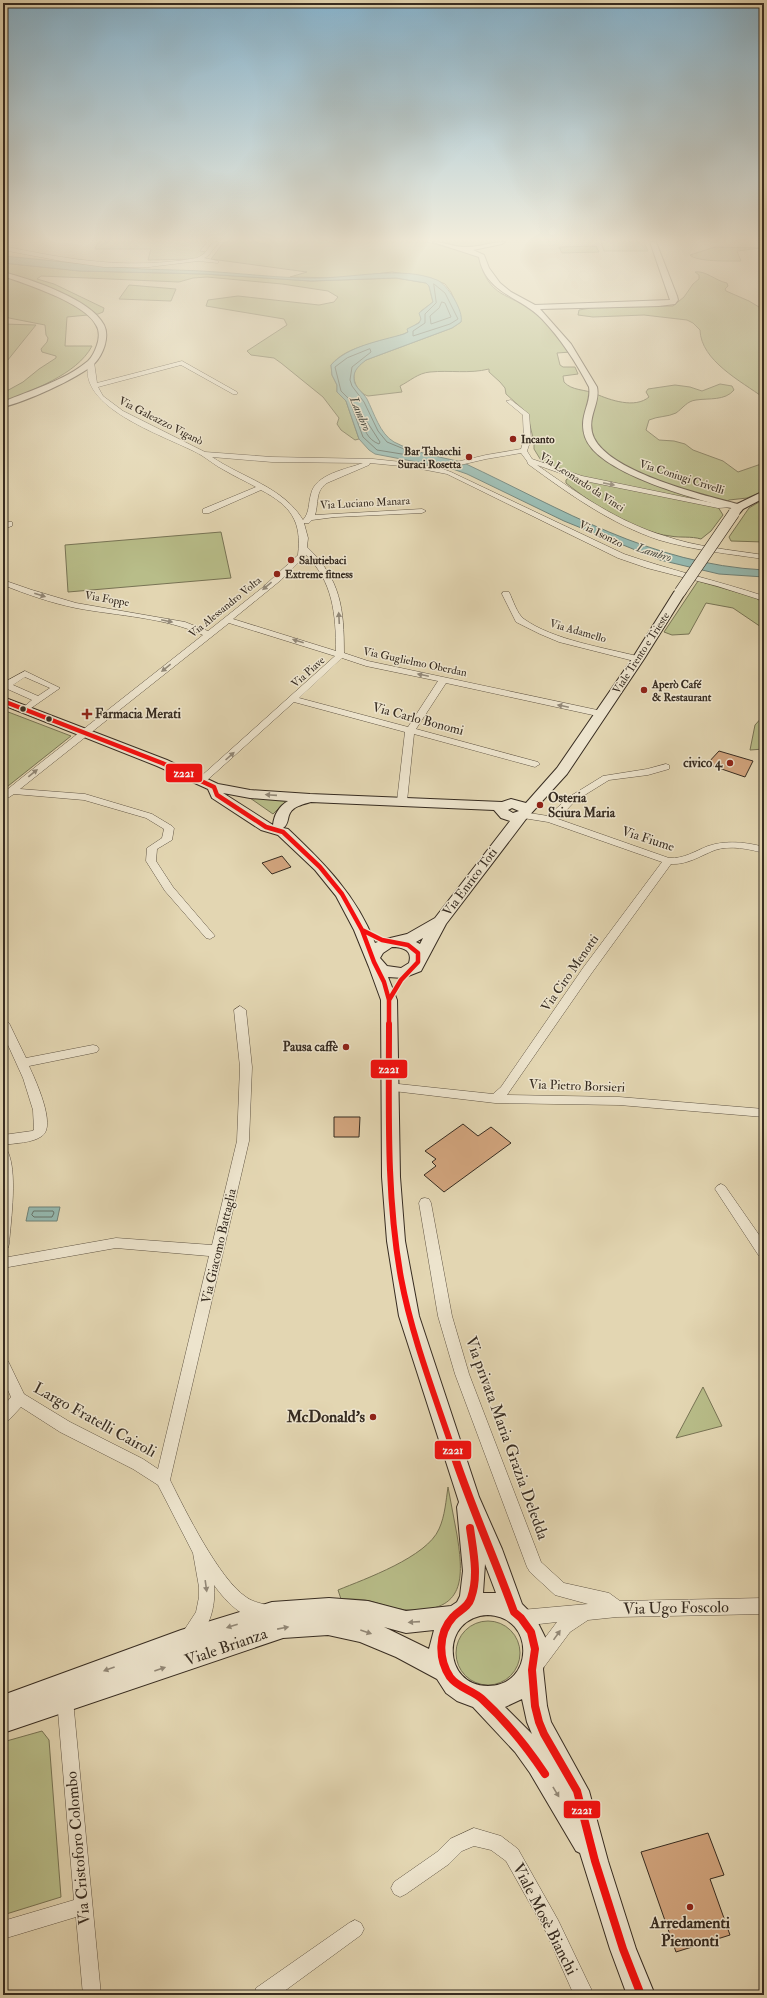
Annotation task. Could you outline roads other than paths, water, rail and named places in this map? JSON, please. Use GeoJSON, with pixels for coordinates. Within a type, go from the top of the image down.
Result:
{"type":"FeatureCollection","features":[{"type":"Feature","properties":{"kind":"main road","name":"Viale Trento e Trieste"},"geometry":{"type":"LineString","coordinates":[[505,809],[545,789],[562,772],[602,714],[735,508],[764,494]]}},
{"type":"Feature","properties":{"kind":"main road"},"geometry":{"type":"LineString","coordinates":[[3,701],[162,763],[208,784],[229,790],[250,794],[310,798],[476,804],[505,809],[512,818],[523,814]]}},
{"type":"Feature","properties":{"kind":"main road"},"geometry":{"type":"LineString","coordinates":[[208,784],[217,796],[266,827],[282,828]]}},
{"type":"Feature","properties":{"kind":"main road","name":"Via Enrico Toti"},"geometry":{"type":"LineString","coordinates":[[389,1000],[401,980],[414,966],[440,922],[500,842],[545,789]]}},
{"type":"Feature","properties":{"kind":"main road"},"geometry":{"type":"LineString","coordinates":[[229,790],[282,828],[320,867],[342,894],[362,930],[389,1000],[389,1087],[393,1199],[403,1289],[409,1316],[468,1497],[488,1542],[517,1615],[531,1632],[535,1649],[533,1668],[535,1706],[539,1722],[544,1734],[578,1791],[595,1861],[623,1949],[641,1995]]}},
{"type":"Feature","properties":{"kind":"main road"},"geometry":{"type":"LineString","coordinates":[[282,828],[283,810],[288,806],[310,798]]}},
{"type":"Feature","properties":{"kind":"main road","name":"Via Enrico Toti"},"geometry":{"type":"LineString","coordinates":[[500,842],[505,809]]}},
{"type":"Feature","properties":{"kind":"main road","name":"Via Enrico Toti"},"geometry":{"type":"LineString","coordinates":[[392,942],[412,938],[440,922]]}},
{"type":"Feature","properties":{"kind":"main road"},"geometry":{"type":"LineString","coordinates":[[362,930],[392,942],[403,943],[415,948],[418,953],[414,966],[403,973],[389,972],[375,962]]}},
{"type":"Feature","properties":{"kind":"main road"},"geometry":{"type":"LineString","coordinates":[[375,962],[377,948],[392,942]]}},
{"type":"Feature","properties":{"kind":"main road"},"geometry":{"type":"LineString","coordinates":[[468,1497],[474,1574],[470,1600],[459,1612],[442,1636],[442,1660],[447,1672],[460,1688],[479,1697],[492,1698],[505,1696],[516,1690],[526,1681],[533,1668]]}},
{"type":"Feature","properties":{"kind":"main road"},"geometry":{"type":"LineString","coordinates":[[459,1612],[478,1604],[490,1603],[502,1606],[517,1615]]}},
{"type":"Feature","properties":{"kind":"main road","name":"Viale Brianza"},"geometry":{"type":"LineString","coordinates":[[3,1707],[182,1642],[272,1613],[329,1609],[368,1612],[406,1622],[459,1612]]}},
{"type":"Feature","properties":{"kind":"main road","name":"Viale Brianza"},"geometry":{"type":"LineString","coordinates":[[3,1721],[283,1627],[328,1624],[359,1629],[385,1638],[447,1672]]}},
{"type":"Feature","properties":{"kind":"main road"},"geometry":{"type":"LineString","coordinates":[[479,1697],[508,1726],[531,1754],[560,1798],[595,1861]]}},
{"type":"Feature","properties":{"kind":"street"},"geometry":{"type":"LineString","coordinates":[[3,405],[64,378],[91,362],[99,351],[103,335]]}},
{"type":"Feature","properties":{"kind":"street","name":"Via Coniugi Crivelli"},"geometry":{"type":"LineString","coordinates":[[561,335],[593,387],[594,392],[586,421],[588,432],[599,452],[607,459],[630,472],[658,483],[735,508]]}},
{"type":"Feature","properties":{"kind":"street"},"geometry":{"type":"LineString","coordinates":[[91,362],[94,386],[182,363],[235,393]]}},
{"type":"Feature","properties":{"kind":"street","name":"Via Galeazzo Viganò"},"geometry":{"type":"LineString","coordinates":[[94,386],[108,404],[122,413],[204,454]]}},
{"type":"Feature","properties":{"kind":"street"},"geometry":{"type":"LineString","coordinates":[[204,454],[266,459],[371,462],[439,468],[507,453],[523,451],[526,446],[528,431],[526,414],[509,401]]}},
{"type":"Feature","properties":{"kind":"street","name":"Via Leonardo da Vinci"},"geometry":{"type":"LineString","coordinates":[[523,451],[532,461],[530,463],[601,510],[648,533],[678,542],[764,557]]}},
{"type":"Feature","properties":{"kind":"street"},"geometry":{"type":"LineString","coordinates":[[204,454],[229,471],[283,499],[291,508],[299,522],[303,533],[304,549]]}},
{"type":"Feature","properties":{"kind":"street"},"geometry":{"type":"LineString","coordinates":[[532,461],[580,478],[718,506],[735,508]]}},
{"type":"Feature","properties":{"kind":"street"},"geometry":{"type":"LineString","coordinates":[[309,518],[312,511],[316,488],[318,486],[331,478],[371,462]]}},
{"type":"Feature","properties":{"kind":"street","name":"Via Isonzo"},"geometry":{"type":"LineString","coordinates":[[439,468],[622,556],[650,566],[720,584],[764,598]]}},
{"type":"Feature","properties":{"kind":"street"},"geometry":{"type":"LineString","coordinates":[[206,511],[262,487]]}},
{"type":"Feature","properties":{"kind":"street","name":"Via Luciano Manara"},"geometry":{"type":"LineString","coordinates":[[299,522],[309,518],[335,514],[422,511]]}},
{"type":"Feature","properties":{"kind":"street","name":"Via Alessandro Volta"},"geometry":{"type":"LineString","coordinates":[[3,798],[83,732],[106,716],[228,620],[302,556],[304,549]]}},
{"type":"Feature","properties":{"kind":"street","name":"Via Piave"},"geometry":{"type":"LineString","coordinates":[[208,784],[340,656],[339,609],[333,585],[314,557],[304,549]]}},
{"type":"Feature","properties":{"kind":"street","name":"Via Foppe"},"geometry":{"type":"LineString","coordinates":[[3,582],[29,592],[75,604],[185,624],[209,634]]}},
{"type":"Feature","properties":{"kind":"street","name":"Via Adamello"},"geometry":{"type":"LineString","coordinates":[[506,594],[519,620],[542,632],[562,640],[638,659]]}},
{"type":"Feature","properties":{"kind":"street","name":"Via Guglielmo Oberdan"},"geometry":{"type":"LineString","coordinates":[[228,620],[366,663],[602,714]]}},
{"type":"Feature","properties":{"kind":"street"},"geometry":{"type":"LineString","coordinates":[[4,686],[25,674],[56,688],[24,710]]}},
{"type":"Feature","properties":{"kind":"street"},"geometry":{"type":"LineString","coordinates":[[402,801],[410,730],[443,680]]}},
{"type":"Feature","properties":{"kind":"street"},"geometry":{"type":"LineString","coordinates":[[4,686],[39,700]]}},
{"type":"Feature","properties":{"kind":"street","name":"Via Carlo Bonomi"},"geometry":{"type":"LineString","coordinates":[[294,699],[535,764]]}},
{"type":"Feature","properties":{"kind":"street"},"geometry":{"type":"LineString","coordinates":[[550,819],[557,815],[572,799],[606,778],[648,772],[666,767]]}},
{"type":"Feature","properties":{"kind":"street"},"geometry":{"type":"LineString","coordinates":[[12,791],[86,797],[149,816],[169,828],[167,840],[152,848],[151,860],[169,889],[210,936]]}},
{"type":"Feature","properties":{"kind":"street","name":"Via Fiume"},"geometry":{"type":"LineString","coordinates":[[523,814],[550,819],[668,861],[678,862],[713,848],[744,846],[764,850]]}},
{"type":"Feature","properties":{"kind":"street","name":"Via Ciro Menotti"},"geometry":{"type":"LineString","coordinates":[[495,1099],[506,1090],[587,971],[668,861]]}},
{"type":"Feature","properties":{"kind":"street","name":"Via Giacomo Battaglia"},"geometry":{"type":"LineString","coordinates":[[163,1480],[243,1141],[246,1067],[240,1010]]}},
{"type":"Feature","properties":{"kind":"street"},"geometry":{"type":"LineString","coordinates":[[3,1023],[24,1063],[42,1121],[42,1129],[35,1135],[3,1140]]}},
{"type":"Feature","properties":{"kind":"street"},"geometry":{"type":"LineString","coordinates":[[24,1063],[93,1049]]}},
{"type":"Feature","properties":{"kind":"street","name":"Via Pietro Borsieri"},"geometry":{"type":"LineString","coordinates":[[389,1087],[495,1099],[619,1101],[764,1113]]}},
{"type":"Feature","properties":{"kind":"street"},"geometry":{"type":"LineString","coordinates":[[3,1154],[7,1173],[3,1244]]}},
{"type":"Feature","properties":{"kind":"street"},"geometry":{"type":"LineString","coordinates":[[721,1189],[764,1252]]}},
{"type":"Feature","properties":{"kind":"street","name":"Via privata Maria Grazia Deledda"},"geometry":{"type":"LineString","coordinates":[[425,1203],[446,1316],[462,1374],[535,1567],[560,1590],[609,1601],[617,1609]]}},
{"type":"Feature","properties":{"kind":"street"},"geometry":{"type":"LineString","coordinates":[[3,1263],[116,1243],[218,1251]]}},
{"type":"Feature","properties":{"kind":"street","name":"Largo Fratelli Cairoli"},"geometry":{"type":"LineString","coordinates":[[3,1365],[19,1398],[65,1427],[138,1464],[163,1480]]}},
{"type":"Feature","properties":{"kind":"street"},"geometry":{"type":"LineString","coordinates":[[3,1418],[19,1398]]}},
{"type":"Feature","properties":{"kind":"street"},"geometry":{"type":"LineString","coordinates":[[163,1480],[177,1511],[198,1548],[232,1595],[242,1604],[256,1610],[272,1613]]}},
{"type":"Feature","properties":{"kind":"street"},"geometry":{"type":"LineString","coordinates":[[182,1642],[197,1628],[207,1607],[206,1582],[198,1548]]}},
{"type":"Feature","properties":{"kind":"street","name":"Via Ugo Foscolo"},"geometry":{"type":"LineString","coordinates":[[517,1615],[617,1609],[764,1606]]}},
{"type":"Feature","properties":{"kind":"street","name":"Via Ugo Foscolo"},"geometry":{"type":"LineString","coordinates":[[533,1668],[564,1626],[587,1611]]}},
{"type":"Feature","properties":{"kind":"street","name":"Via Cristoforo Colombo"},"geometry":{"type":"LineString","coordinates":[[65,1700],[92,1995]]}},
{"type":"Feature","properties":{"kind":"street","name":"Viale Mosè Bianchi"},"geometry":{"type":"LineString","coordinates":[[400,1888],[443,1858],[456,1845],[474,1837],[495,1842],[512,1855],[552,1926],[577,1982],[585,1995]]}},
{"type":"Feature","properties":{"kind":"street"},"geometry":{"type":"LineString","coordinates":[[3,1930],[83,1906]]}},
{"type":"Feature","properties":{"kind":"street"},"geometry":{"type":"LineString","coordinates":[[263,1995],[355,1929]]}},
{"type":"Feature","properties":{"kind":"water","name":"Lambro"},"geometry":{"type":"Polygon","coordinates":[[[400,335],[433,335],[366,360],[356,370],[354,382],[367,399],[381,429],[394,442],[419,452],[462,462],[443,467],[375,454],[359,439],[346,401],[337,392],[337,385],[332,375],[331,365],[346,353],[375,342],[400,335]]]}},
{"type":"Feature","properties":{"kind":"water","name":"Lambro"},"geometry":{"type":"Polygon","coordinates":[[[464,463],[573,516],[645,546],[722,566],[764,570],[764,577],[719,574],[660,560],[564,521],[467,474],[447,467],[464,463]]]}},
{"type":"Feature","properties":{"kind":"water"},"geometry":{"type":"Polygon","coordinates":[[[29,1207],[60,1207],[57,1221],[26,1221],[29,1207]]]}},
{"type":"Feature","properties":{"kind":"place","name":"Incanto"},"geometry":{"type":"Point","coordinates":[513,439]}},
{"type":"Feature","properties":{"kind":"place","name":"Bar Tabacchi Suraci Rosetta"},"geometry":{"type":"Point","coordinates":[469,457]}},
{"type":"Feature","properties":{"kind":"place","name":"Salutiebaci"},"geometry":{"type":"Point","coordinates":[291,560]}},
{"type":"Feature","properties":{"kind":"place","name":"Extreme fitness"},"geometry":{"type":"Point","coordinates":[277,574]}},
{"type":"Feature","properties":{"kind":"place","name":"Aperò Café & Restaurant"},"geometry":{"type":"Point","coordinates":[644,690]}},
{"type":"Feature","properties":{"kind":"place","name":"Farmacia Merati"},"geometry":{"type":"Point","coordinates":[87,714]}},
{"type":"Feature","properties":{"kind":"place","name":"civico 4"},"geometry":{"type":"Point","coordinates":[730,763]}},
{"type":"Feature","properties":{"kind":"place","name":"Osteria Sciura Maria"},"geometry":{"type":"Point","coordinates":[540,805]}},
{"type":"Feature","properties":{"kind":"place","name":"Pausa caffè"},"geometry":{"type":"Point","coordinates":[346,1047]}},
{"type":"Feature","properties":{"kind":"place","name":"McDonald's"},"geometry":{"type":"Point","coordinates":[373,1417]}},
{"type":"Feature","properties":{"kind":"place","name":"Arredamenti Piemonti"},"geometry":{"type":"Point","coordinates":[690,1907]}}]}
